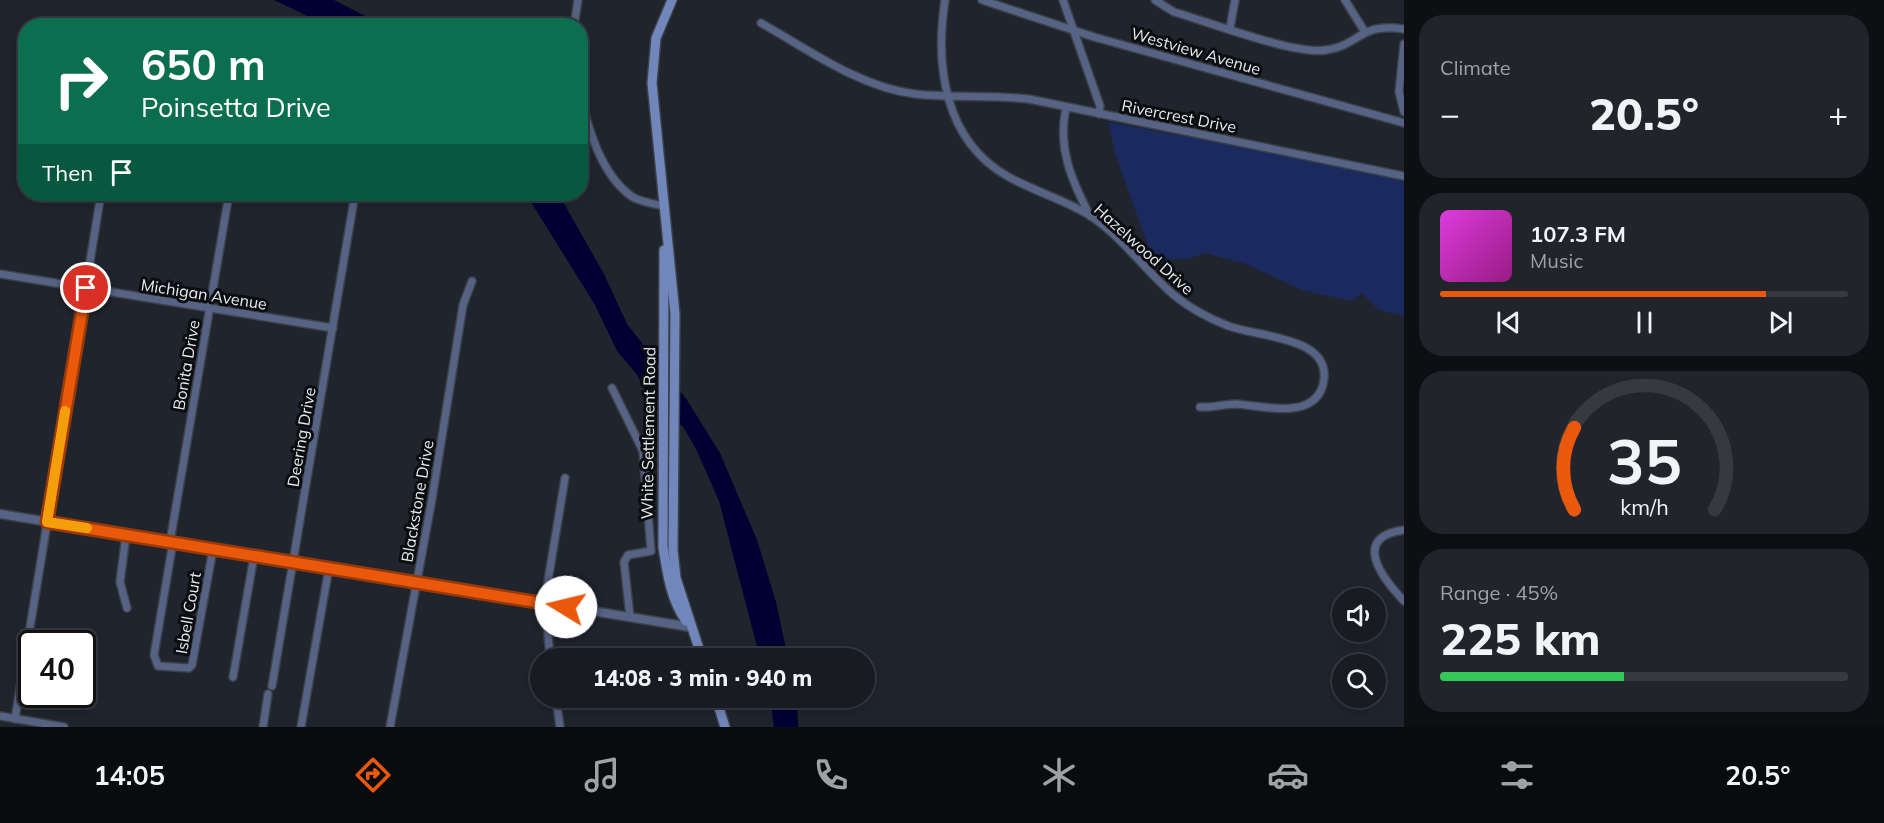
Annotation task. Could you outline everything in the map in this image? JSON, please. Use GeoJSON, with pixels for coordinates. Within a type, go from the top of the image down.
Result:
{"type":"FeatureCollection","features":[{"type":"Feature","properties":{"kind":"main road","name":"White Settlement Road"},"geometry":{"type":"LineString","coordinates":[[671,1],[656,38],[652,60],[665,232],[663,548],[678,611],[690,627]]}},
{"type":"Feature","properties":{"kind":"main road","name":"White Settlement Road"},"geometry":{"type":"LineString","coordinates":[[665,232],[672,270],[673,550],[676,578],[698,648]]}},
{"type":"Feature","properties":{"kind":"main road"},"geometry":{"type":"LineString","coordinates":[[719,708],[725,727]]}},
{"type":"Feature","properties":{"kind":"street"},"geometry":{"type":"LineString","coordinates":[[575,18],[578,0]]}},
{"type":"Feature","properties":{"kind":"street","name":"Hazelwood Drive"},"geometry":{"type":"LineString","coordinates":[[945,0],[940,57],[947,94],[960,128],[987,162],[1019,183],[1090,216],[1186,304],[1228,327],[1299,344],[1317,355],[1324,369],[1322,389],[1313,400],[1305,405],[1284,410],[1234,404],[1200,407]]}},
{"type":"Feature","properties":{"kind":"street","name":"Westview Avenue"},"geometry":{"type":"LineString","coordinates":[[982,0],[1071,29],[1404,123]]}},
{"type":"Feature","properties":{"kind":"street"},"geometry":{"type":"LineString","coordinates":[[1063,0],[1071,29],[1100,106],[1099,114]]}},
{"type":"Feature","properties":{"kind":"street"},"geometry":{"type":"LineString","coordinates":[[1155,0],[1174,12],[1312,51],[1340,46],[1378,27],[1404,29]]}},
{"type":"Feature","properties":{"kind":"street"},"geometry":{"type":"LineString","coordinates":[[1230,28],[1235,0]]}},
{"type":"Feature","properties":{"kind":"street"},"geometry":{"type":"LineString","coordinates":[[1346,0],[1365,32]]}},
{"type":"Feature","properties":{"kind":"street","name":"Rivercrest Drive"},"geometry":{"type":"LineString","coordinates":[[761,23],[852,74],[880,86],[915,94],[998,95],[1404,176]]}},
{"type":"Feature","properties":{"kind":"street"},"geometry":{"type":"LineString","coordinates":[[1404,44],[1399,92],[1404,112]]}},
{"type":"Feature","properties":{"kind":"street"},"geometry":{"type":"LineString","coordinates":[[1066,108],[1062,143],[1066,162],[1090,216]]}},
{"type":"Feature","properties":{"kind":"street"},"geometry":{"type":"LineString","coordinates":[[588,124],[609,172],[632,197],[663,206]]}},
{"type":"Feature","properties":{"kind":"street"},"geometry":{"type":"LineString","coordinates":[[15,719],[100,201]]}},
{"type":"Feature","properties":{"kind":"street","name":"Bonita Drive"},"geometry":{"type":"LineString","coordinates":[[171,542],[228,201]]}},
{"type":"Feature","properties":{"kind":"street","name":"Deering Drive"},"geometry":{"type":"LineString","coordinates":[[272,686],[354,201]]}},
{"type":"Feature","properties":{"kind":"street","name":"Michigan Avenue"},"geometry":{"type":"LineString","coordinates":[[0,274],[333,328]]}},
{"type":"Feature","properties":{"kind":"street","name":"Blackstone Drive"},"geometry":{"type":"LineString","coordinates":[[390,727],[417,582],[463,304],[472,281]]}},
{"type":"Feature","properties":{"kind":"street"},"geometry":{"type":"LineString","coordinates":[[612,388],[643,451],[648,496],[651,551],[628,555],[624,562],[630,617]]}},
{"type":"Feature","properties":{"kind":"street"},"geometry":{"type":"LineString","coordinates":[[549,648],[545,603],[565,478]]}},
{"type":"Feature","properties":{"kind":"street"},"geometry":{"type":"LineString","coordinates":[[0,514],[690,627]]}},
{"type":"Feature","properties":{"kind":"street"},"geometry":{"type":"LineString","coordinates":[[1404,531],[1393,532],[1380,540],[1374,552],[1376,565],[1383,577],[1404,601]]}},
{"type":"Feature","properties":{"kind":"street"},"geometry":{"type":"LineString","coordinates":[[126,534],[120,582],[127,608]]}},
{"type":"Feature","properties":{"kind":"street","name":"Isbell Court"},"geometry":{"type":"LineString","coordinates":[[171,542],[154,655],[158,666],[167,668],[189,668],[192,665],[213,549]]}},
{"type":"Feature","properties":{"kind":"street"},"geometry":{"type":"LineString","coordinates":[[234,677],[254,556]]}},
{"type":"Feature","properties":{"kind":"street"},"geometry":{"type":"LineString","coordinates":[[301,727],[329,568]]}},
{"type":"Feature","properties":{"kind":"street"},"geometry":{"type":"LineString","coordinates":[[263,727],[268,694]]}},
{"type":"Feature","properties":{"kind":"street"},"geometry":{"type":"LineString","coordinates":[[557,708],[560,727]]}},
{"type":"Feature","properties":{"kind":"street"},"geometry":{"type":"LineString","coordinates":[[0,716],[64,727]]}},
{"type":"Feature","properties":{"kind":"shaded area"},"geometry":{"type":"Polygon","coordinates":[[[274,0],[334,0],[369,18],[311,18],[274,0]]]}},
{"type":"Feature","properties":{"kind":"shaded area"},"geometry":{"type":"Polygon","coordinates":[[[1108,122],[1327,163],[1404,181],[1404,316],[1379,310],[1362,293],[1351,301],[1302,290],[1246,264],[1205,253],[1188,259],[1153,260],[1115,153],[1108,122]]]}},
{"type":"Feature","properties":{"kind":"shaded area"},"geometry":{"type":"Polygon","coordinates":[[[530,201],[563,201],[604,274],[627,324],[687,400],[720,453],[757,540],[776,602],[786,648],[757,648],[719,501],[697,451],[684,428],[642,386],[638,376],[617,351],[595,305],[530,201]]]}},
{"type":"Feature","properties":{"kind":"shaded area"},"geometry":{"type":"Polygon","coordinates":[[[771,708],[797,708],[798,727],[774,727],[771,708]]]}},
{"type":"Feature","properties":{"kind":"slow traffic"},"geometry":{"type":"LineString","coordinates":[[65,411],[47,522],[87,528]]}},
{"type":"Feature","properties":{"kind":"route"},"geometry":{"type":"LineString","coordinates":[[86,288],[47,522],[566,607]]}}]}
